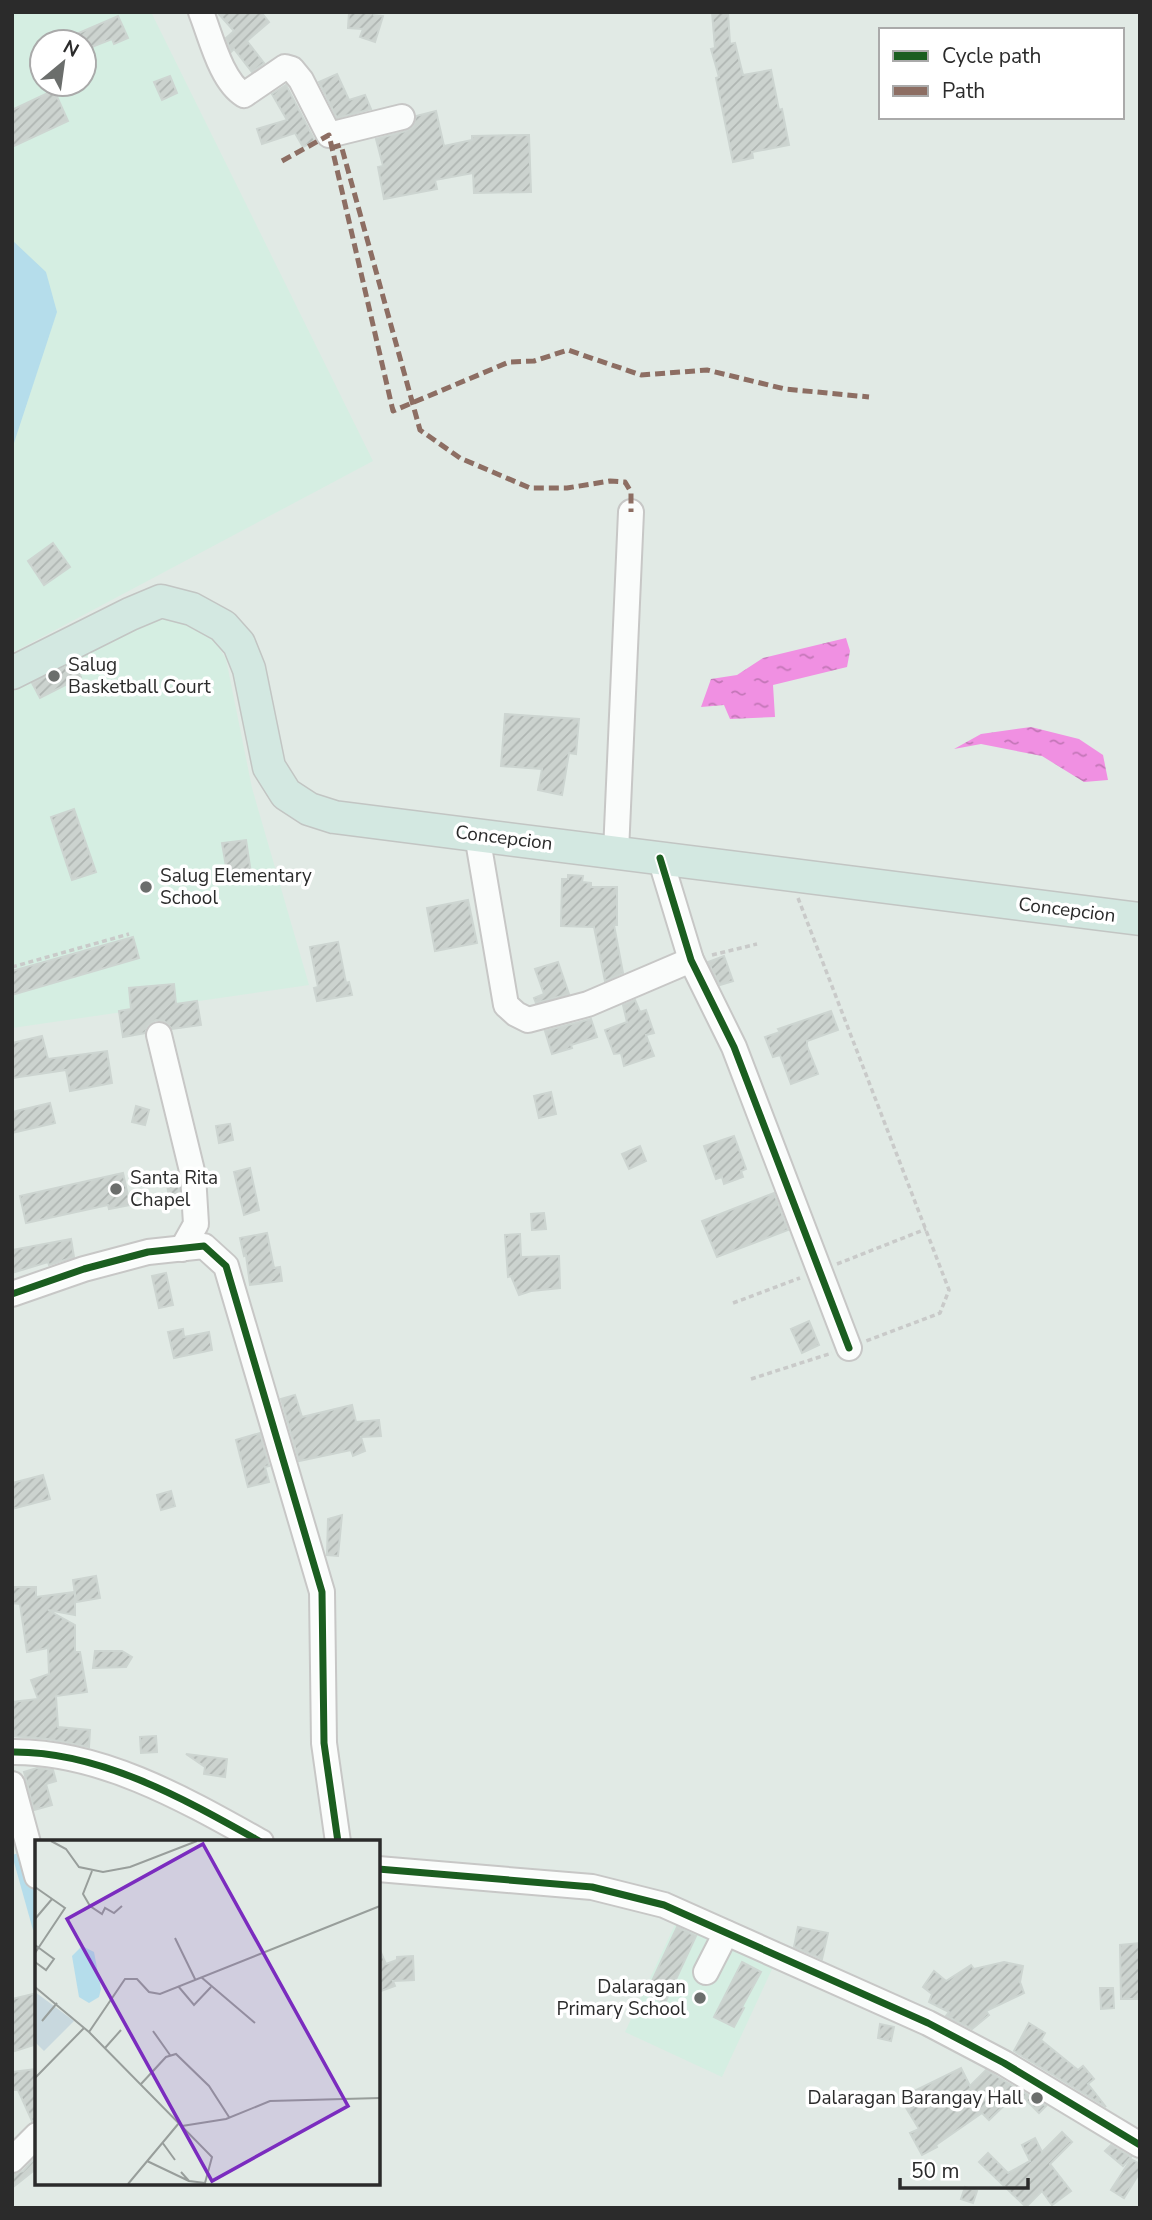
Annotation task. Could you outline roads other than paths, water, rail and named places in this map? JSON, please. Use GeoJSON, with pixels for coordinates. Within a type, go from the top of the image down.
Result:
{"type":"FeatureCollection","features":[{"type":"Feature","properties":{"kind":"main road","name":"Concepcion"},"geometry":{"type":"LineString","coordinates":[[12,673],[161,601],[192,609],[223,626],[239,644],[249,669],[269,767],[286,794],[309,809],[334,817],[1140,919]]}},
{"type":"Feature","properties":{"kind":"street"},"geometry":{"type":"LineString","coordinates":[[201,12],[227,78],[237,91],[244,95],[285,67],[292,69],[301,80],[329,135],[402,117]]}},
{"type":"Feature","properties":{"kind":"street"},"geometry":{"type":"LineString","coordinates":[[616,852],[631,512]]}},
{"type":"Feature","properties":{"kind":"street"},"geometry":{"type":"LineString","coordinates":[[477,835],[506,1004],[516,1014],[528,1020],[588,1004],[691,960]]}},
{"type":"Feature","properties":{"kind":"street"},"geometry":{"type":"LineString","coordinates":[[660,858],[691,960],[734,1046],[849,1348]]}},
{"type":"Feature","properties":{"kind":"street"},"geometry":{"type":"LineString","coordinates":[[159,1035],[193,1175],[196,1224],[182,1249]]}},
{"type":"Feature","properties":{"kind":"street"},"geometry":{"type":"LineString","coordinates":[[12,1294],[84,1269],[148,1252],[204,1246],[226,1266],[322,1592],[324,1743],[338,1840]]}},
{"type":"Feature","properties":{"kind":"street"},"geometry":{"type":"LineString","coordinates":[[12,1752],[35,1751],[95,1763],[148,1783],[257,1840]]}},
{"type":"Feature","properties":{"kind":"street"},"geometry":{"type":"LineString","coordinates":[[12,1784],[35,1869]]}},
{"type":"Feature","properties":{"kind":"street"},"geometry":{"type":"LineString","coordinates":[[380,1869],[592,1887],[664,1905],[928,2023],[1004,2063],[1140,2145]]}},
{"type":"Feature","properties":{"kind":"street"},"geometry":{"type":"LineString","coordinates":[[706,1972],[726,1933]]}},
{"type":"Feature","properties":{"kind":"street"},"geometry":{"type":"LineString","coordinates":[[12,2160],[35,2138]]}},
{"type":"Feature","properties":{"kind":"water"},"geometry":{"type":"Polygon","coordinates":[[[846,638],[850,651],[847,667],[773,685],[775,717],[730,719],[724,705],[701,707],[711,679],[737,675],[763,658],[846,638]]]}},
{"type":"Feature","properties":{"kind":"water"},"geometry":{"type":"Polygon","coordinates":[[[1031,727],[1079,739],[1103,755],[1108,780],[1084,782],[1042,756],[981,744],[954,749],[981,734],[1031,727]]]}},
{"type":"Feature","properties":{"kind":"place","name":"Salug Basketball Court"},"geometry":{"type":"Point","coordinates":[54,676]}},
{"type":"Feature","properties":{"kind":"place","name":"Salug Elementary School"},"geometry":{"type":"Point","coordinates":[146,887]}},
{"type":"Feature","properties":{"kind":"place","name":"Santa Rita Chapel"},"geometry":{"type":"Point","coordinates":[116,1189]}},
{"type":"Feature","properties":{"kind":"place","name":"Dalaragan Primary School"},"geometry":{"type":"Point","coordinates":[700,1998]}},
{"type":"Feature","properties":{"kind":"place","name":"Dalaragan Barangay Hall"},"geometry":{"type":"Point","coordinates":[1037,2098]}}]}
